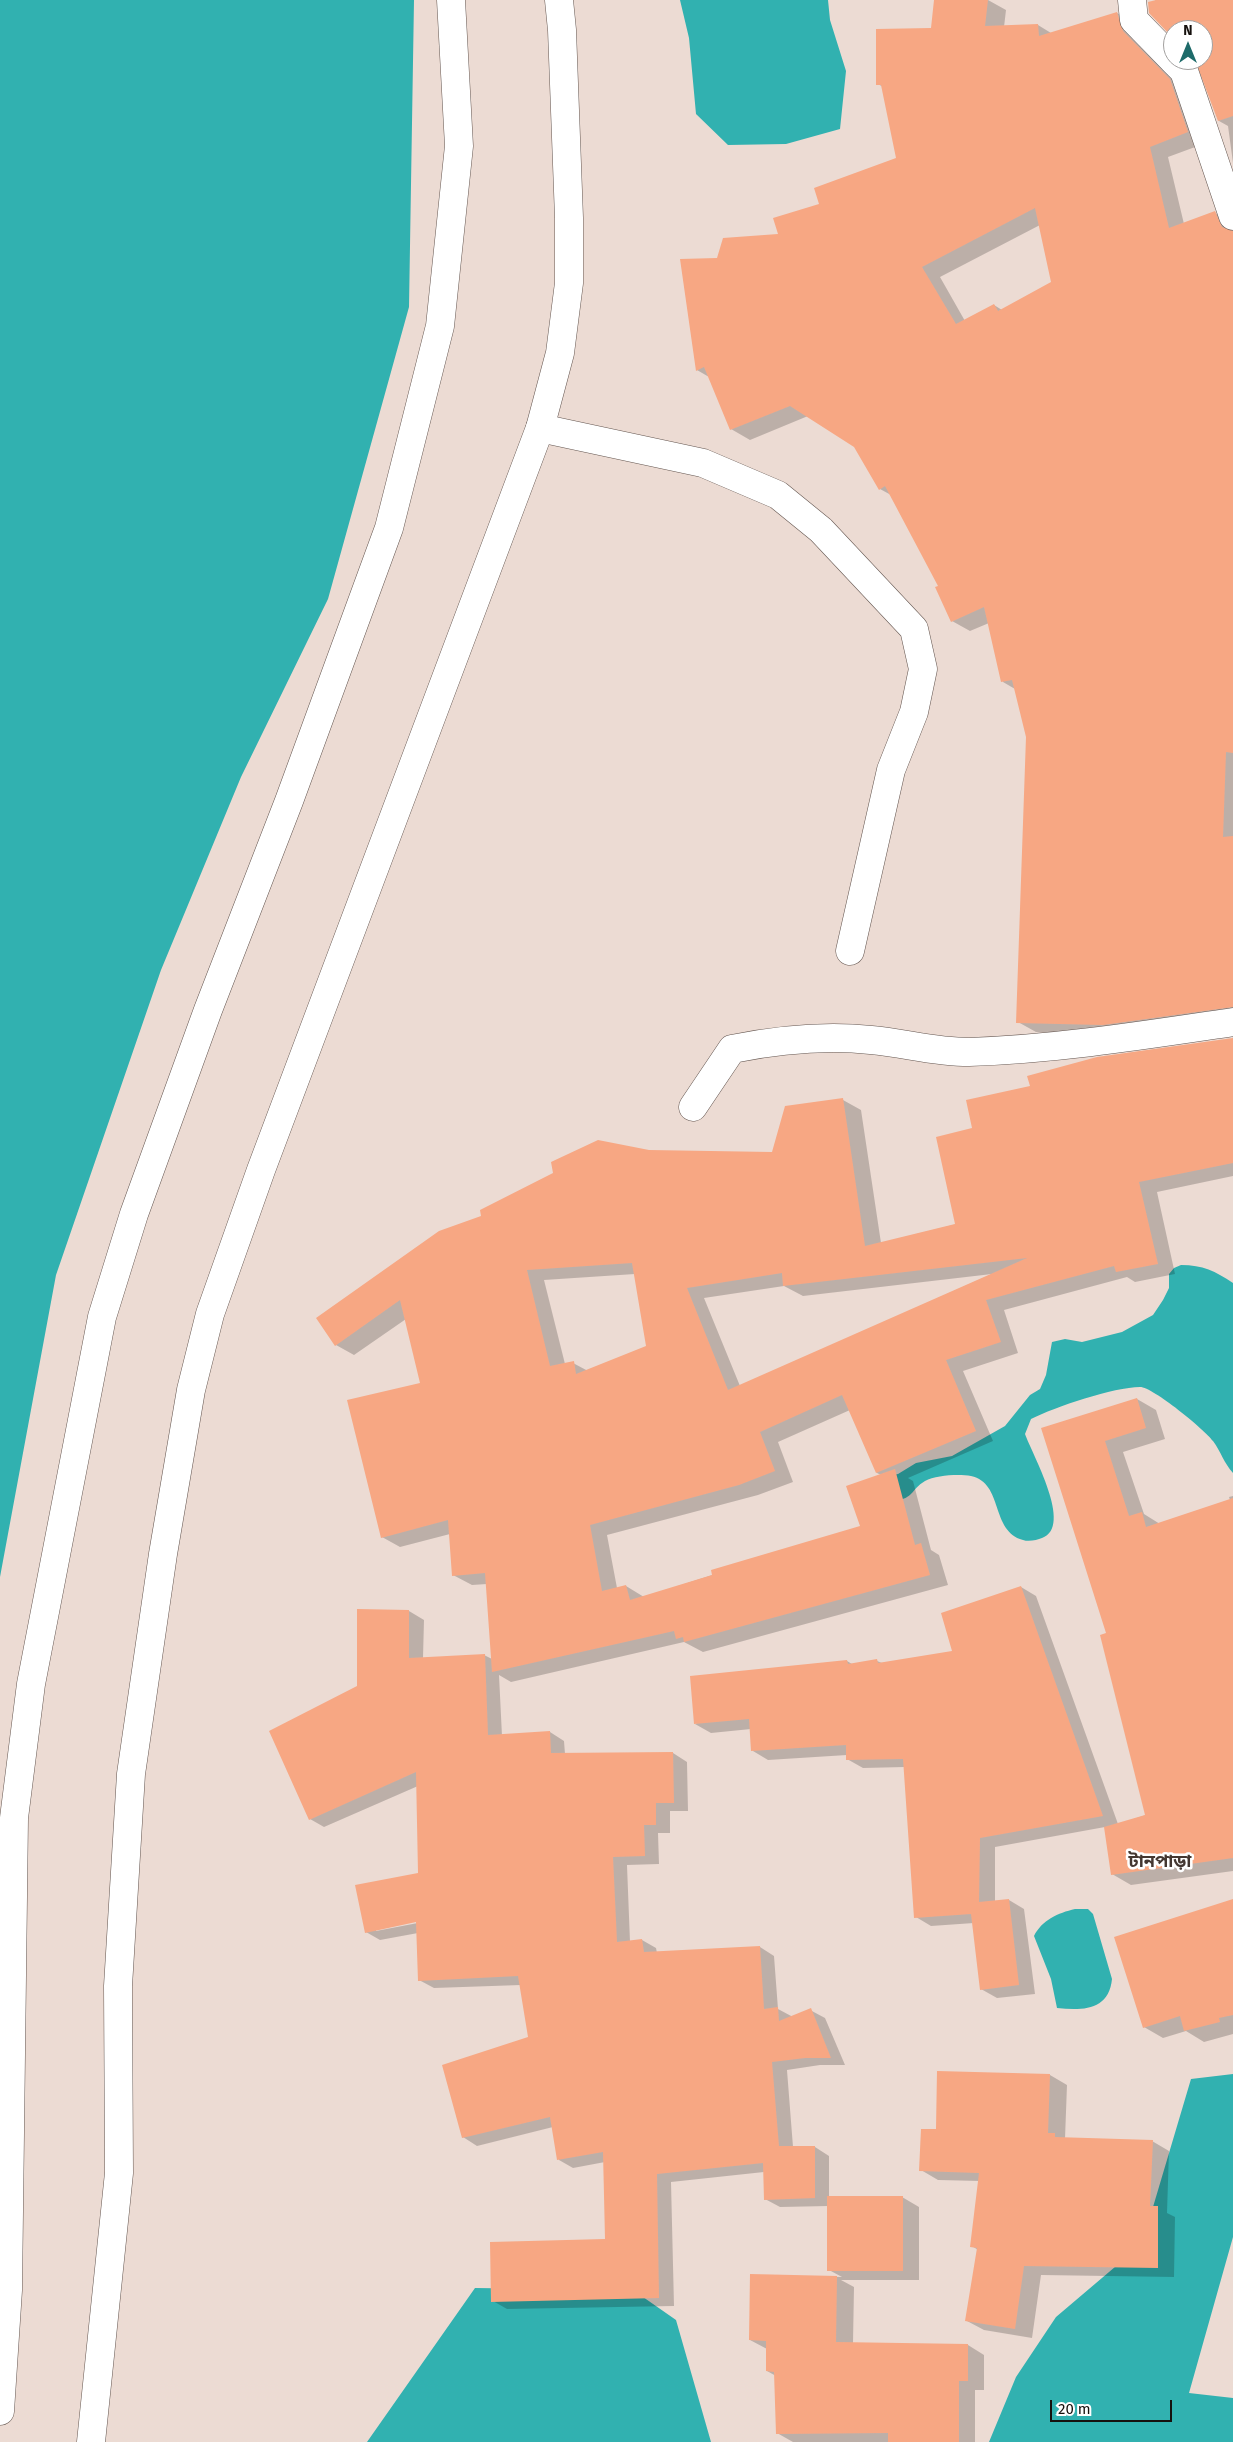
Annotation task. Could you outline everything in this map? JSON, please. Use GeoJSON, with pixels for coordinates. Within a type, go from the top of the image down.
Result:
{"type":"FeatureCollection","features":[{"type":"Feature","properties":{"kind":"main road"},"geometry":{"type":"LineString","coordinates":[[0,2411],[8,2290],[14,1818],[31,1684],[102,1317],[134,1214],[208,1010],[289,802],[390,528],[440,326],[458,146],[451,0]]}},
{"type":"Feature","properties":{"kind":"main road"},"geometry":{"type":"LineString","coordinates":[[91,2442],[102,2354],[119,2173],[118,1986],[131,1774],[162,1564],[191,1390],[210,1314],[261,1170],[540,428],[560,353],[569,283],[569,218],[562,30],[558,0]]}},
{"type":"Feature","properties":{"kind":"main road"},"geometry":{"type":"LineString","coordinates":[[1132,0],[1134,20],[1163,50]]}},
{"type":"Feature","properties":{"kind":"main road"},"geometry":{"type":"LineString","coordinates":[[1183,70],[1233,216]]}},
{"type":"Feature","properties":{"kind":"main road"},"geometry":{"type":"LineString","coordinates":[[540,428],[703,463],[778,495],[821,530],[914,629],[923,669],[914,712],[891,770],[850,951]]}},
{"type":"Feature","properties":{"kind":"main road"},"geometry":{"type":"LineString","coordinates":[[693,1107],[732,1049],[786,1039],[871,1040],[924,1050],[968,1052],[1105,1041],[1233,1022]]}},
{"type":"Feature","properties":{"kind":"main road"},"geometry":{"type":"LineString","coordinates":[[102,2354],[104,2442]]}},
{"type":"Feature","properties":{"kind":"water"},"geometry":{"type":"Polygon","coordinates":[[[0,0],[414,0],[409,307],[328,599],[241,777],[161,970],[56,1275],[0,1577],[0,0]]]}},
{"type":"Feature","properties":{"kind":"water"},"geometry":{"type":"Polygon","coordinates":[[[680,0],[828,0],[830,20],[846,71],[840,129],[786,144],[728,145],[696,114],[689,38],[680,0]]]}},
{"type":"Feature","properties":{"kind":"water"},"geometry":{"type":"Polygon","coordinates":[[[1181,1265],[1196,1266],[1208,1270],[1233,1283],[1233,1473],[1213,1441],[1190,1419],[1167,1401],[1140,1387],[1115,1390],[1085,1398],[1031,1419],[1025,1434],[1042,1473],[1053,1506],[1054,1520],[1051,1531],[1042,1538],[1025,1541],[1013,1535],[1001,1518],[988,1488],[981,1480],[971,1476],[935,1477],[920,1484],[906,1498],[894,1501],[878,1478],[898,1474],[916,1463],[952,1456],[1005,1426],[1030,1395],[1040,1389],[1046,1375],[1052,1342],[1065,1339],[1082,1342],[1122,1332],[1153,1315],[1169,1288],[1169,1274],[1174,1268],[1181,1265]]]}},
{"type":"Feature","properties":{"kind":"water"},"geometry":{"type":"Polygon","coordinates":[[[1075,1909],[1088,1909],[1093,1914],[1112,1979],[1106,1997],[1100,2003],[1085,2008],[1057,2008],[1051,1979],[1034,1936],[1046,1921],[1075,1909]]]}},
{"type":"Feature","properties":{"kind":"water"},"geometry":{"type":"Polygon","coordinates":[[[1233,2074],[1233,2237],[1189,2393],[1233,2398],[1233,2442],[989,2442],[1016,2377],[1056,2317],[1142,2244],[1191,2079],[1233,2074]]]}},
{"type":"Feature","properties":{"kind":"water"},"geometry":{"type":"Polygon","coordinates":[[[475,2288],[633,2290],[676,2320],[711,2442],[367,2442],[475,2288]]]}},
{"type":"Feature","properties":{"kind":"building"},"geometry":{"type":"Polygon","coordinates":[[[934,0],[988,0],[985,26],[1038,24],[1039,36],[1117,12],[1123,31],[1170,79],[1188,132],[1150,147],[1169,228],[1215,211],[1222,227],[1233,231],[1233,753],[1226,752],[1223,837],[1233,836],[1233,1007],[1103,1025],[1016,1023],[1026,737],[1012,680],[1001,682],[984,607],[951,622],[935,587],[938,586],[885,486],[879,490],[854,447],[790,406],[730,430],[704,367],[696,371],[680,259],[717,258],[723,238],[778,234],[773,218],[819,204],[814,188],[896,158],[881,85],[876,85],[876,29],[931,28],[934,0]],[[1035,208],[922,267],[956,324],[994,304],[998,311],[1051,282],[1035,208]]]}},
{"type":"Feature","properties":{"kind":"building"},"geometry":{"type":"Polygon","coordinates":[[[1156,0],[1233,0],[1233,116],[1218,121],[1199,70],[1213,70],[1213,20],[1163,20],[1163,28],[1149,13],[1148,2],[1156,0]]]}},
{"type":"Feature","properties":{"kind":"building"},"geometry":{"type":"Polygon","coordinates":[[[1233,1038],[1233,1163],[1139,1182],[1158,1264],[1116,1272],[1114,1266],[986,1300],[1001,1342],[946,1360],[976,1431],[876,1473],[842,1395],[760,1432],[775,1471],[739,1485],[590,1525],[602,1591],[626,1585],[630,1600],[712,1575],[711,1570],[860,1526],[846,1486],[895,1469],[915,1545],[921,1543],[930,1575],[684,1642],[683,1637],[676,1639],[674,1631],[492,1672],[485,1573],[452,1576],[448,1520],[381,1538],[347,1400],[420,1383],[400,1300],[335,1346],[316,1318],[439,1231],[481,1216],[480,1210],[553,1173],[551,1162],[598,1140],[649,1150],[772,1152],[785,1106],[843,1098],[865,1246],[955,1224],[936,1137],[972,1128],[966,1100],[1030,1086],[1027,1076],[1097,1057],[1233,1038]],[[1027,1258],[783,1286],[782,1273],[687,1288],[728,1390],[1027,1258]],[[632,1263],[527,1270],[550,1366],[574,1361],[576,1374],[646,1346],[632,1263]]]}},
{"type":"Feature","properties":{"kind":"building"},"geometry":{"type":"Polygon","coordinates":[[[1137,1398],[1146,1428],[1105,1441],[1129,1516],[1142,1512],[1146,1527],[1233,1498],[1233,1858],[1111,1875],[1104,1827],[1145,1815],[1100,1635],[1106,1633],[1041,1428],[1137,1398]]]}},
{"type":"Feature","properties":{"kind":"building"},"geometry":{"type":"Polygon","coordinates":[[[1021,1586],[1103,1816],[980,1838],[979,1902],[1009,1899],[1019,1985],[980,1990],[971,1914],[914,1918],[903,1759],[846,1760],[846,1745],[751,1751],[749,1719],[694,1724],[690,1676],[847,1660],[848,1664],[877,1659],[878,1663],[952,1651],[941,1613],[1021,1586]]]}},
{"type":"Feature","properties":{"kind":"building"},"geometry":{"type":"Polygon","coordinates":[[[357,1609],[409,1610],[409,1658],[485,1654],[488,1735],[550,1731],[551,1753],[673,1752],[674,1803],[656,1803],[656,1825],[644,1825],[645,1856],[613,1857],[617,1942],[642,1939],[644,1952],[760,1946],[764,2009],[778,2007],[779,2021],[811,2008],[831,2058],[805,2058],[772,2062],[779,2146],[815,2146],[815,2198],[764,2200],[763,2163],[657,2174],[659,2298],[491,2302],[490,2242],[605,2239],[603,2152],[557,2160],[550,2117],[462,2138],[442,2065],[528,2037],[518,1976],[418,1981],[416,1922],[365,1933],[355,1885],[418,1873],[416,1772],[309,1820],[269,1731],[357,1686],[357,1609]]]}},
{"type":"Feature","properties":{"kind":"building"},"geometry":{"type":"Polygon","coordinates":[[[1233,1899],[1233,2015],[1219,2018],[1220,2022],[1184,2031],[1180,2016],[1143,2028],[1114,1937],[1233,1899]]]}},
{"type":"Feature","properties":{"kind":"building"},"geometry":{"type":"Polygon","coordinates":[[[937,2071],[1050,2074],[1048,2133],[1055,2133],[1055,2137],[1153,2140],[1150,2206],[1158,2206],[1158,2268],[1024,2266],[1015,2329],[965,2321],[977,2248],[970,2247],[979,2173],[919,2171],[921,2129],[936,2129],[937,2071]]]}},
{"type":"Feature","properties":{"kind":"building"},"geometry":{"type":"Polygon","coordinates":[[[827,2196],[903,2196],[903,2271],[827,2271],[827,2196]]]}},
{"type":"Feature","properties":{"kind":"building"},"geometry":{"type":"Polygon","coordinates":[[[750,2274],[837,2276],[836,2342],[968,2344],[968,2381],[959,2381],[959,2442],[888,2442],[888,2433],[776,2434],[774,2372],[766,2371],[766,2341],[749,2340],[750,2274]]]}},
{"type":"Feature","properties":{"kind":"district","name":"টানপাড়া"},"geometry":{"type":"Point","coordinates":[1160,1862]}}]}
